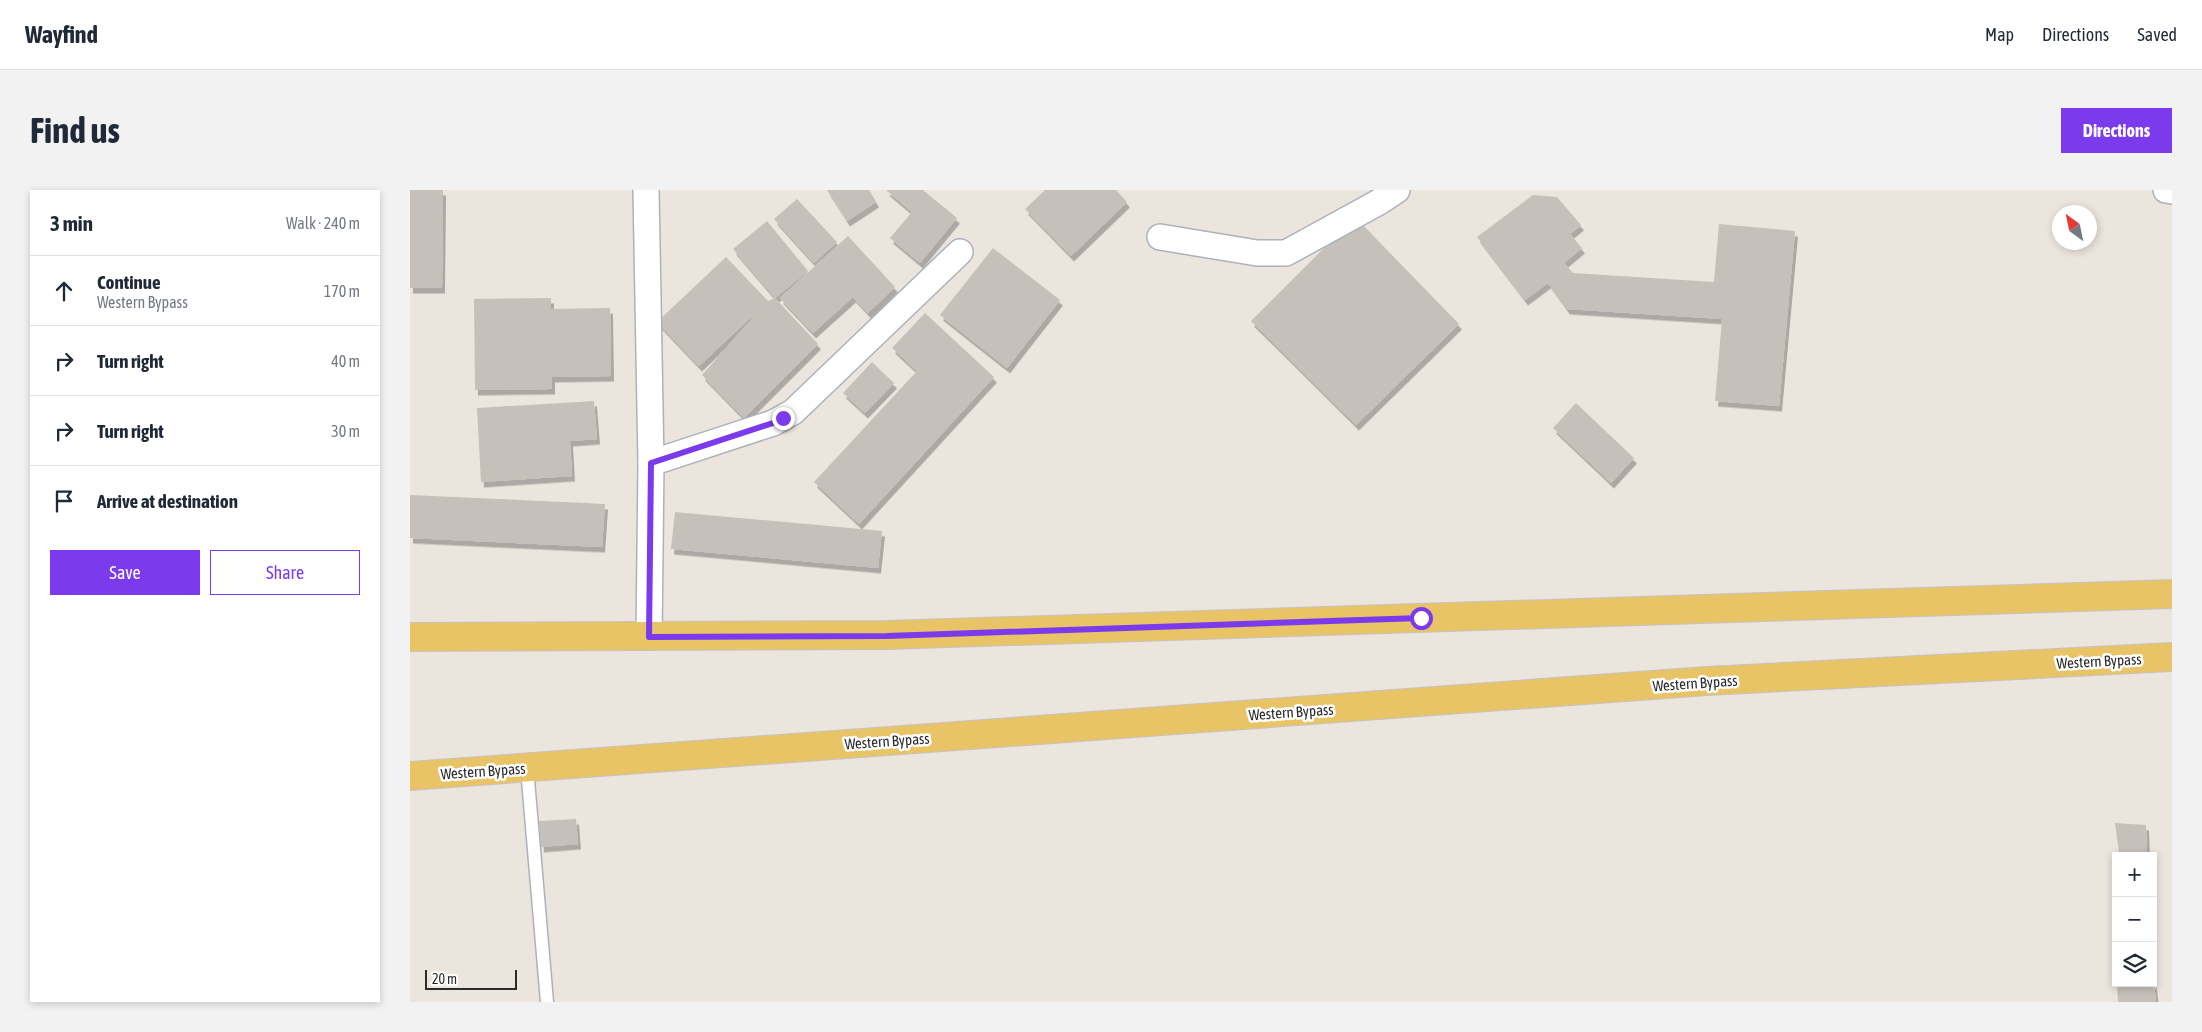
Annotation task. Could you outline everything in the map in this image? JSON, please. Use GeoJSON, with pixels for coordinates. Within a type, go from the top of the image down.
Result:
{"type":"FeatureCollection","features":[{"type":"Feature","properties":{"kind":"main road"},"geometry":{"type":"LineString","coordinates":[[410,637],[887,636],[2172,594]]}},
{"type":"Feature","properties":{"kind":"main road","name":"Western Bypass"},"geometry":{"type":"LineString","coordinates":[[410,776],[1707,681],[2172,657]]}},
{"type":"Feature","properties":{"kind":"street"},"geometry":{"type":"LineString","coordinates":[[646,190],[651,463],[649,637]]}},
{"type":"Feature","properties":{"kind":"street"},"geometry":{"type":"LineString","coordinates":[[1160,237],[1257,253],[1286,253],[1379,202],[1397,190]]}},
{"type":"Feature","properties":{"kind":"street"},"geometry":{"type":"LineString","coordinates":[[2166,190],[2172,191]]}},
{"type":"Feature","properties":{"kind":"street"},"geometry":{"type":"LineString","coordinates":[[651,463],[773,423],[793,412],[960,252]]}},
{"type":"Feature","properties":{"kind":"lane"},"geometry":{"type":"LineString","coordinates":[[528,768],[547,1002]]}},
{"type":"Feature","properties":{"kind":"building"},"geometry":{"type":"Polygon","coordinates":[[[410,190],[443,190],[442,288],[410,288],[410,190]]]}},
{"type":"Feature","properties":{"kind":"building"},"geometry":{"type":"Polygon","coordinates":[[[827,190],[869,190],[876,202],[847,221],[827,190]]]}},
{"type":"Feature","properties":{"kind":"building"},"geometry":{"type":"Polygon","coordinates":[[[886,190],[923,190],[957,218],[920,263],[890,238],[912,212],[886,190]]]}},
{"type":"Feature","properties":{"kind":"building"},"geometry":{"type":"Polygon","coordinates":[[[1045,190],[1116,190],[1127,202],[1071,256],[1025,209],[1045,190]]]}},
{"type":"Feature","properties":{"kind":"building"},"geometry":{"type":"Polygon","coordinates":[[[1533,195],[1557,197],[1581,225],[1570,234],[1582,248],[1564,263],[1573,273],[1714,282],[1719,224],[1795,231],[1779,406],[1715,401],[1722,319],[1567,309],[1548,283],[1525,300],[1477,237],[1533,195]]]}},
{"type":"Feature","properties":{"kind":"building"},"geometry":{"type":"Polygon","coordinates":[[[797,199],[837,242],[814,263],[774,219],[797,199]]]}},
{"type":"Feature","properties":{"kind":"building"},"geometry":{"type":"Polygon","coordinates":[[[1355,217],[1459,324],[1356,425],[1251,321],[1355,217]]]}},
{"type":"Feature","properties":{"kind":"building"},"geometry":{"type":"Polygon","coordinates":[[[767,221],[808,271],[775,298],[733,249],[767,221]]]}},
{"type":"Feature","properties":{"kind":"building"},"geometry":{"type":"Polygon","coordinates":[[[848,236],[895,287],[868,313],[853,297],[813,333],[780,298],[848,236]]]}},
{"type":"Feature","properties":{"kind":"building"},"geometry":{"type":"Polygon","coordinates":[[[993,248],[1060,300],[1007,368],[940,315],[993,248]]]}},
{"type":"Feature","properties":{"kind":"building"},"geometry":{"type":"Polygon","coordinates":[[[726,257],[768,301],[775,298],[818,344],[744,418],[702,375],[766,303],[699,366],[657,322],[726,257]]]}},
{"type":"Feature","properties":{"kind":"building"},"geometry":{"type":"Polygon","coordinates":[[[551,298],[551,309],[610,308],[611,376],[552,377],[552,389],[475,390],[474,299],[551,298]]]}},
{"type":"Feature","properties":{"kind":"building"},"geometry":{"type":"Polygon","coordinates":[[[925,313],[994,377],[859,524],[814,482],[917,371],[892,348],[925,313]]]}},
{"type":"Feature","properties":{"kind":"building"},"geometry":{"type":"Polygon","coordinates":[[[872,362],[894,383],[865,413],[843,393],[872,362]]]}},
{"type":"Feature","properties":{"kind":"building"},"geometry":{"type":"Polygon","coordinates":[[[594,401],[597,439],[570,441],[572,476],[481,482],[477,408],[594,401]]]}},
{"type":"Feature","properties":{"kind":"building"},"geometry":{"type":"Polygon","coordinates":[[[1576,403],[1634,458],[1611,483],[1553,428],[1576,403]]]}},
{"type":"Feature","properties":{"kind":"building"},"geometry":{"type":"Polygon","coordinates":[[[410,495],[605,504],[602,547],[410,538],[410,495]]]}},
{"type":"Feature","properties":{"kind":"building"},"geometry":{"type":"Polygon","coordinates":[[[675,512],[882,531],[878,568],[671,549],[675,512]]]}},
{"type":"Feature","properties":{"kind":"building"},"geometry":{"type":"Polygon","coordinates":[[[576,819],[578,844],[541,847],[539,821],[576,819]]]}},
{"type":"Feature","properties":{"kind":"building"},"geometry":{"type":"Polygon","coordinates":[[[2115,823],[2146,825],[2147,852],[2119,852],[2115,823]]]}},
{"type":"Feature","properties":{"kind":"building"},"geometry":{"type":"Polygon","coordinates":[[[2117,987],[2154,987],[2156,1002],[2118,1002],[2117,987]]]}},
{"type":"Feature","properties":{"kind":"route"},"geometry":{"type":"LineString","coordinates":[[783,418],[773,423],[651,463],[649,637],[887,636],[1421,618]]}}]}
